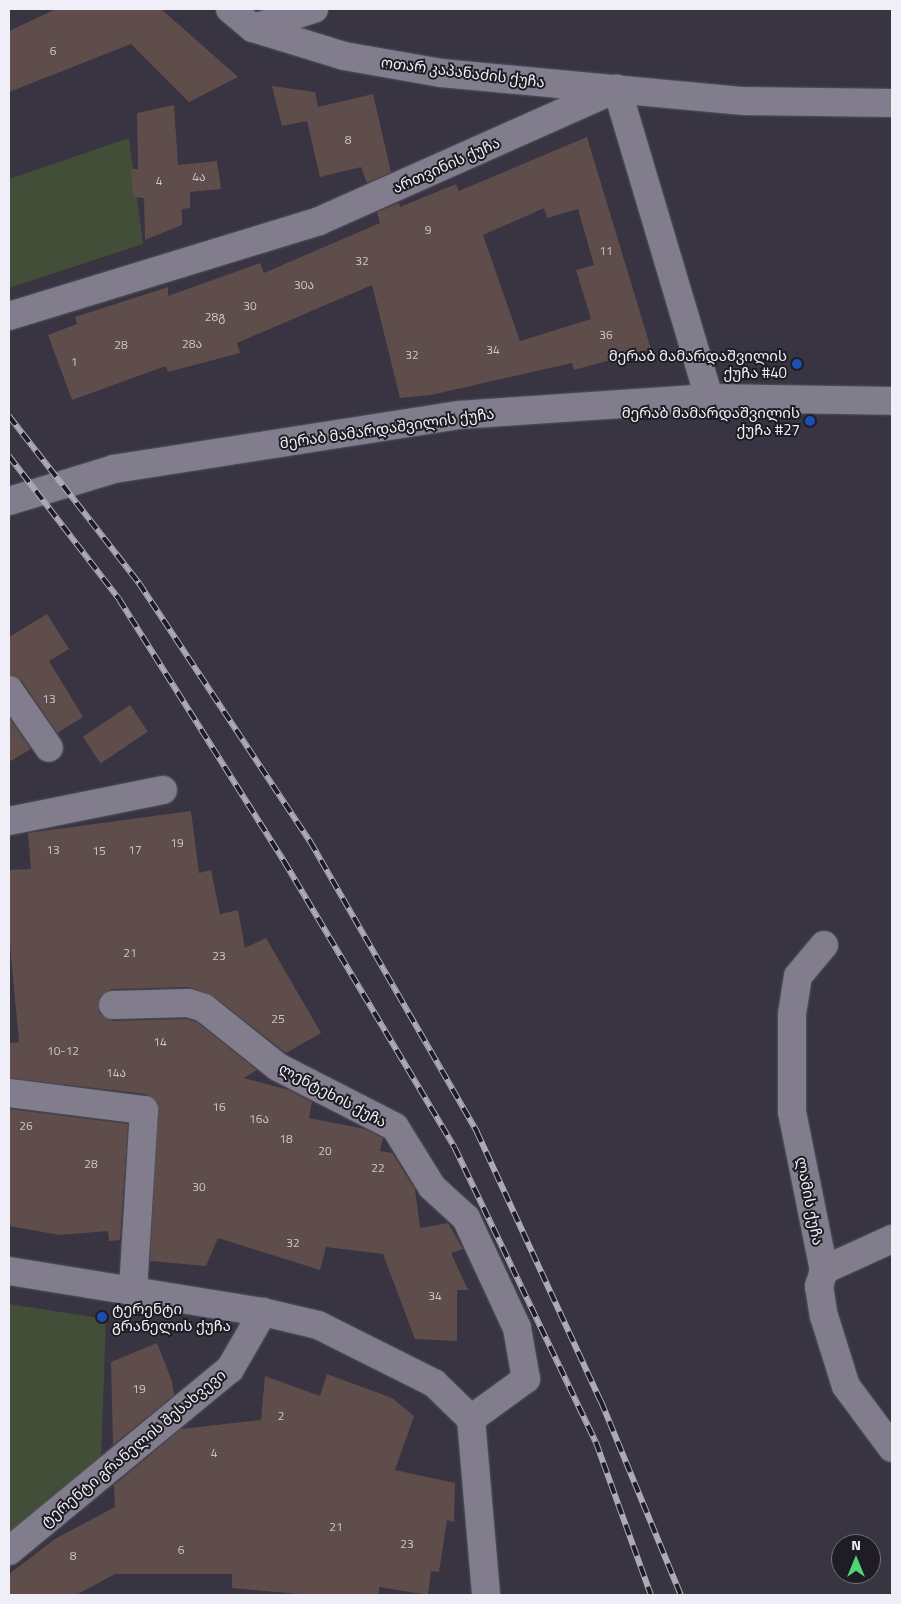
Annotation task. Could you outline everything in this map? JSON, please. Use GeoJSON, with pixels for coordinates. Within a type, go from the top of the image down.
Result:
{"type":"FeatureCollection","features":[{"type":"Feature","properties":{"kind":"street","name":"ოთარ კაპანაძის ქუჩა"},"geometry":{"type":"LineString","coordinates":[[230,9],[254,28],[344,56],[432,71],[617,89]]}},
{"type":"Feature","properties":{"kind":"street"},"geometry":{"type":"LineString","coordinates":[[254,28],[314,9]]}},
{"type":"Feature","properties":{"kind":"street"},"geometry":{"type":"LineString","coordinates":[[617,89],[709,398]]}},
{"type":"Feature","properties":{"kind":"street","name":"ართვინის ქუჩა"},"geometry":{"type":"LineString","coordinates":[[9,316],[319,221],[617,89],[744,101],[892,103]]}},
{"type":"Feature","properties":{"kind":"street","name":"მერაბ მამარდაშვილის ქუჩა"},"geometry":{"type":"LineString","coordinates":[[9,501],[114,469],[459,415],[709,398],[892,401]]}},
{"type":"Feature","properties":{"kind":"street"},"geometry":{"type":"LineString","coordinates":[[9,690],[49,748]]}},
{"type":"Feature","properties":{"kind":"street"},"geometry":{"type":"LineString","coordinates":[[9,821],[163,790]]}},
{"type":"Feature","properties":{"kind":"street","name":"ლამის ქუჩა"},"geometry":{"type":"LineString","coordinates":[[824,944],[798,976],[792,1015],[792,1112],[824,1270],[819,1286],[824,1316],[846,1386],[892,1448]]}},
{"type":"Feature","properties":{"kind":"street","name":"ლენტეხის ქუჩა"},"geometry":{"type":"LineString","coordinates":[[113,1005],[188,1003],[204,1008],[278,1068],[395,1127],[432,1186],[466,1218],[517,1328],[526,1379],[471,1419]]}},
{"type":"Feature","properties":{"kind":"street"},"geometry":{"type":"LineString","coordinates":[[9,1093],[144,1110],[133,1290]]}},
{"type":"Feature","properties":{"kind":"street"},"geometry":{"type":"LineString","coordinates":[[824,1270],[892,1239]]}},
{"type":"Feature","properties":{"kind":"street"},"geometry":{"type":"LineString","coordinates":[[9,1271],[264,1312],[318,1325],[434,1383],[471,1419],[486,1595]]}},
{"type":"Feature","properties":{"kind":"street","name":"ტერენტი გრანელის შესახვევი"},"geometry":{"type":"LineString","coordinates":[[9,1551],[230,1369],[264,1312]]}},
{"type":"Feature","properties":{"kind":"green space"},"geometry":{"type":"Polygon","coordinates":[[[129,138],[143,244],[9,288],[9,179],[129,138]]]}},
{"type":"Feature","properties":{"kind":"green space"},"geometry":{"type":"Polygon","coordinates":[[[9,1304],[106,1319],[101,1460],[9,1540],[9,1304]]]}},
{"type":"Feature","properties":{"kind":"building"},"geometry":{"type":"Polygon","coordinates":[[[56,9],[161,9],[238,77],[189,102],[131,44],[9,92],[9,31],[56,9]]]}},
{"type":"Feature","properties":{"kind":"building"},"geometry":{"type":"Polygon","coordinates":[[[272,86],[315,92],[318,107],[373,94],[391,172],[367,183],[361,167],[320,177],[307,121],[282,126],[272,86]]]}},
{"type":"Feature","properties":{"kind":"building"},"geometry":{"type":"Polygon","coordinates":[[[174,105],[178,165],[217,161],[221,189],[190,192],[190,208],[182,209],[182,225],[145,240],[144,198],[133,197],[131,169],[138,169],[137,113],[174,105]]]}},
{"type":"Feature","properties":{"kind":"building"},"geometry":{"type":"Polygon","coordinates":[[[587,137],[651,349],[574,370],[572,363],[431,395],[400,398],[372,285],[237,343],[240,353],[168,372],[166,366],[72,400],[48,335],[77,324],[75,317],[168,287],[168,296],[260,263],[264,273],[380,223],[377,212],[399,203],[400,207],[456,184],[459,191],[587,137]],[[544,208],[483,235],[520,341],[591,319],[576,270],[594,265],[578,209],[547,218],[544,208]]]}},
{"type":"Feature","properties":{"kind":"building"},"geometry":{"type":"Polygon","coordinates":[[[47,614],[69,649],[49,661],[83,717],[57,733],[22,681],[9,675],[9,637],[47,614]]]}},
{"type":"Feature","properties":{"kind":"building"},"geometry":{"type":"Polygon","coordinates":[[[130,705],[148,732],[101,763],[83,737],[130,705]]]}},
{"type":"Feature","properties":{"kind":"building"},"geometry":{"type":"Polygon","coordinates":[[[9,717],[31,749],[9,762],[9,717]]]}},
{"type":"Feature","properties":{"kind":"building"},"geometry":{"type":"Polygon","coordinates":[[[191,811],[199,873],[211,870],[220,914],[238,910],[245,948],[266,938],[321,1033],[286,1053],[213,996],[188,987],[112,989],[100,997],[99,1013],[113,1021],[186,1019],[197,1022],[257,1070],[244,1078],[289,1090],[312,1102],[309,1118],[365,1129],[383,1138],[380,1151],[392,1153],[415,1189],[420,1228],[448,1223],[463,1249],[451,1253],[468,1290],[457,1290],[457,1341],[415,1339],[383,1254],[326,1247],[320,1270],[218,1238],[206,1266],[150,1261],[158,1103],[146,1094],[9,1078],[9,1043],[19,1042],[9,935],[9,870],[31,869],[28,833],[191,811]]]}},
{"type":"Feature","properties":{"kind":"building"},"geometry":{"type":"Polygon","coordinates":[[[9,1109],[128,1124],[120,1240],[109,1241],[108,1231],[60,1235],[9,1226],[9,1109]]]}},
{"type":"Feature","properties":{"kind":"building"},"geometry":{"type":"Polygon","coordinates":[[[157,1343],[172,1381],[174,1395],[113,1445],[111,1362],[157,1343]]]}},
{"type":"Feature","properties":{"kind":"building"},"geometry":{"type":"Polygon","coordinates":[[[327,1374],[392,1398],[414,1416],[395,1470],[455,1483],[454,1522],[447,1520],[439,1572],[431,1571],[428,1595],[379,1587],[379,1595],[310,1595],[232,1588],[232,1574],[115,1574],[76,1595],[9,1595],[9,1574],[55,1539],[115,1507],[114,1485],[181,1429],[261,1420],[265,1376],[320,1396],[327,1374]]]}},
{"type":"Feature","properties":{"kind":"railway"},"geometry":{"type":"LineString","coordinates":[[9,416],[139,583],[310,841],[477,1132],[601,1401],[681,1595]]}},
{"type":"Feature","properties":{"kind":"railway"},"geometry":{"type":"LineString","coordinates":[[9,456],[119,599],[284,861],[455,1148],[596,1442],[651,1595]]}},
{"type":"Feature","properties":{"kind":"place","name":"მერაბ მამარდაშვილის ქუჩა #40"},"geometry":{"type":"Point","coordinates":[797,364]}},
{"type":"Feature","properties":{"kind":"place","name":"მერაბ მამარდაშვილის ქუჩა #27"},"geometry":{"type":"Point","coordinates":[810,421]}},
{"type":"Feature","properties":{"kind":"place","name":"ტერენტი გრანელის ქუჩა"},"geometry":{"type":"Point","coordinates":[102,1317]}}]}
